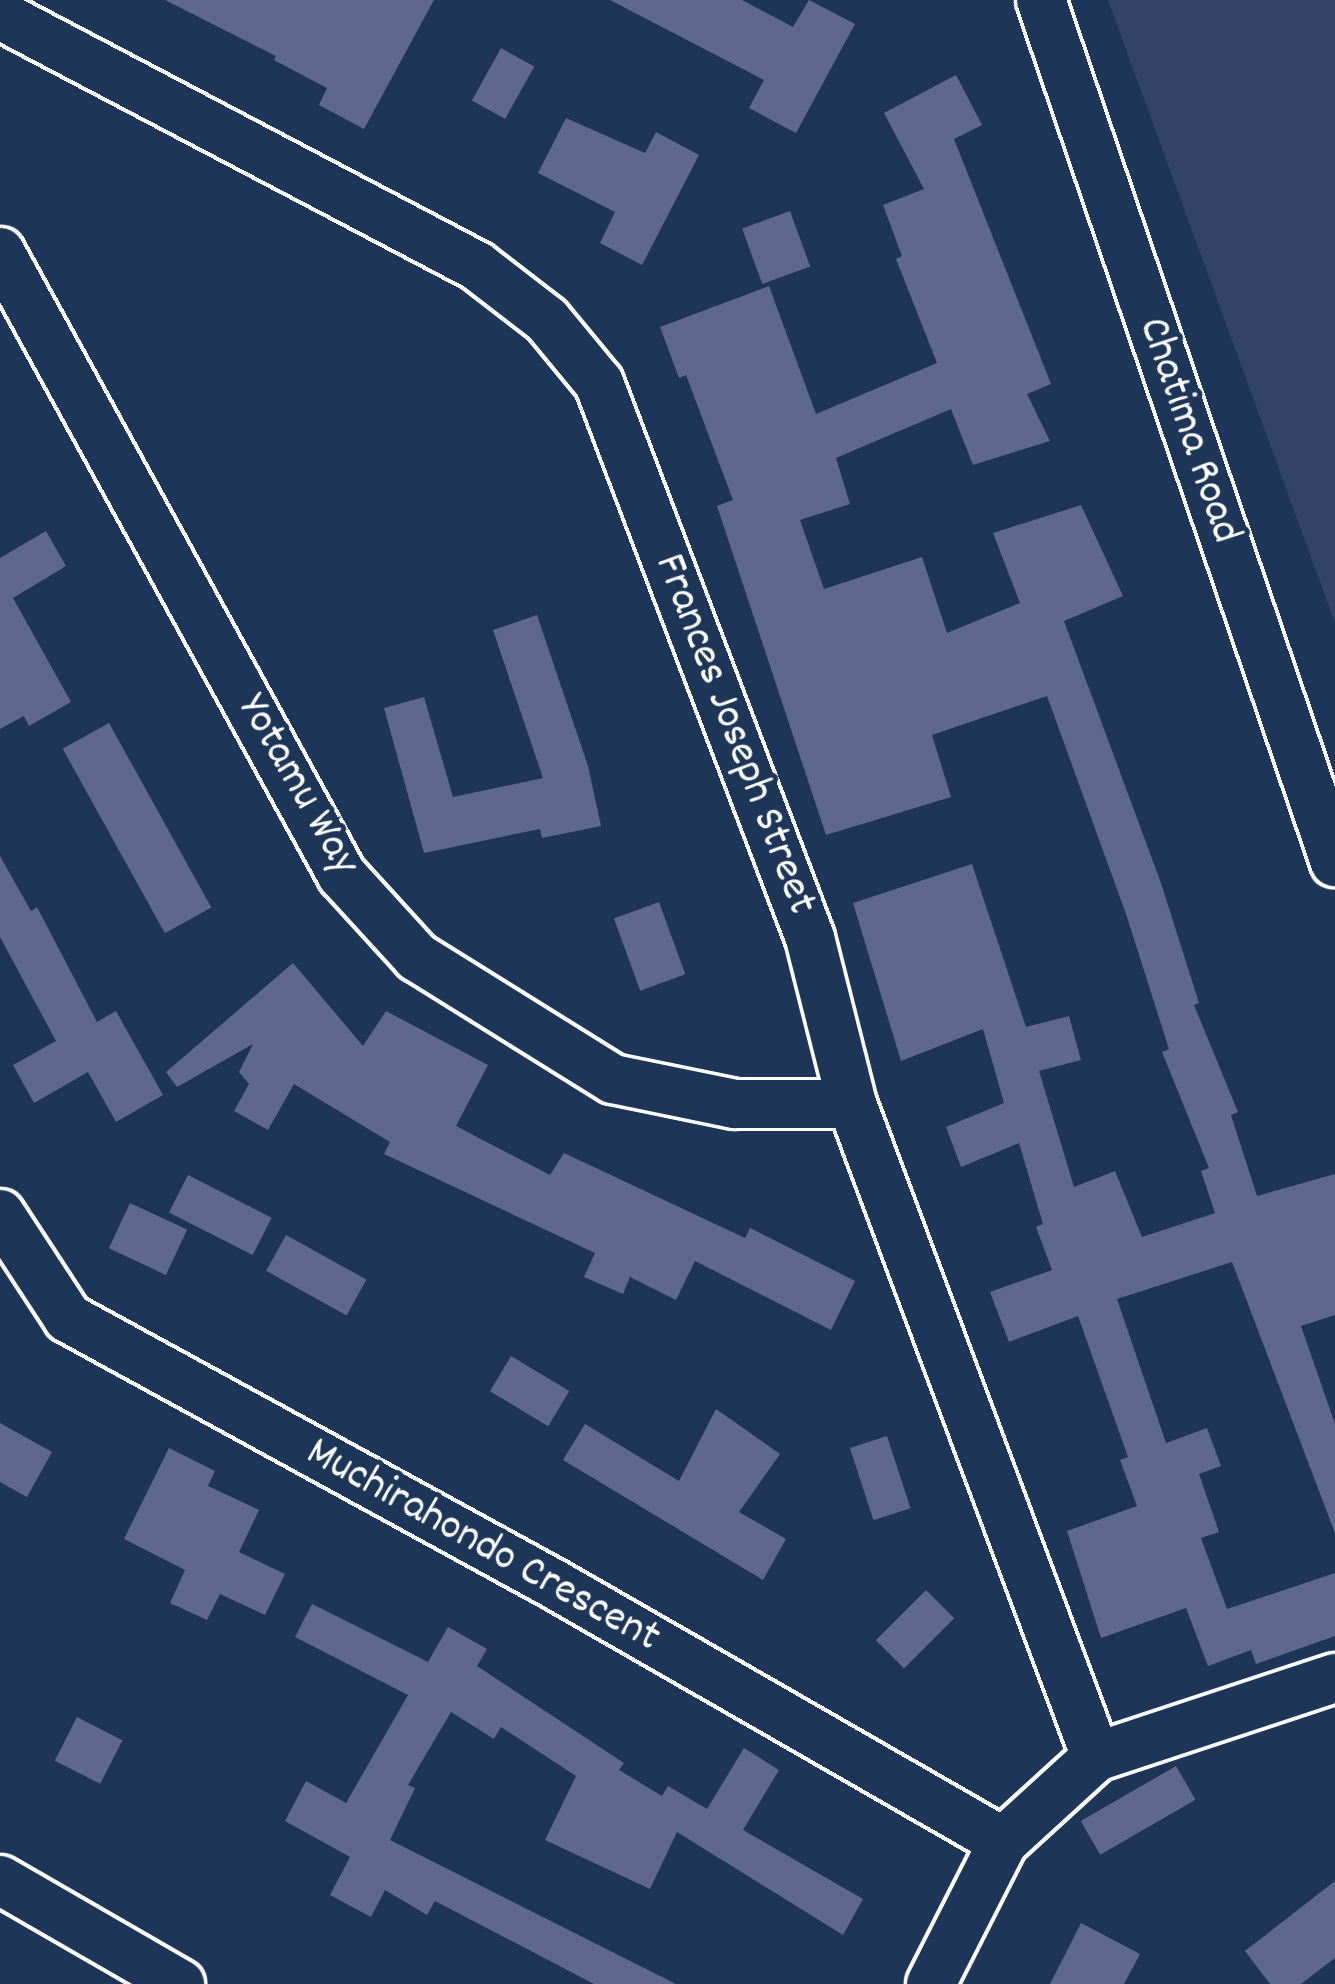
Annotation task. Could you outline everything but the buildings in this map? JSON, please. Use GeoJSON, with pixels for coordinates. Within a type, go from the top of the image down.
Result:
{"type":"FeatureCollection","features":[{"type":"Feature","properties":{"kind":"street","name":"Chatima Road"},"geometry":{"type":"LineString","coordinates":[[1041,0],[1320,776],[1335,862]]}},
{"type":"Feature","properties":{"kind":"street","name":"Frances Joseph Street"},"geometry":{"type":"LineString","coordinates":[[0,15],[477,266],[547,320],[599,383],[810,938],[852,1104],[1096,1757]]}},
{"type":"Feature","properties":{"kind":"street","name":"Yotamu Way"},"geometry":{"type":"LineString","coordinates":[[0,252],[342,875],[417,957],[614,1078],[735,1104],[852,1104]]}},
{"type":"Feature","properties":{"kind":"street","name":"Muchirahondo Crescent"},"geometry":{"type":"LineString","coordinates":[[0,1214],[68,1318],[554,1584],[1003,1842]]}},
{"type":"Feature","properties":{"kind":"street"},"geometry":{"type":"LineString","coordinates":[[931,1984],[1003,1842],[1096,1757],[1335,1678]]}},
{"type":"Feature","properties":{"kind":"street"},"geometry":{"type":"LineString","coordinates":[[0,1880],[180,1984]]}},
{"type":"Feature","properties":{"kind":"shaded area"},"geometry":{"type":"Polygon","coordinates":[[[1108,0],[1335,0],[1335,623],[1108,0]]]}}]}
